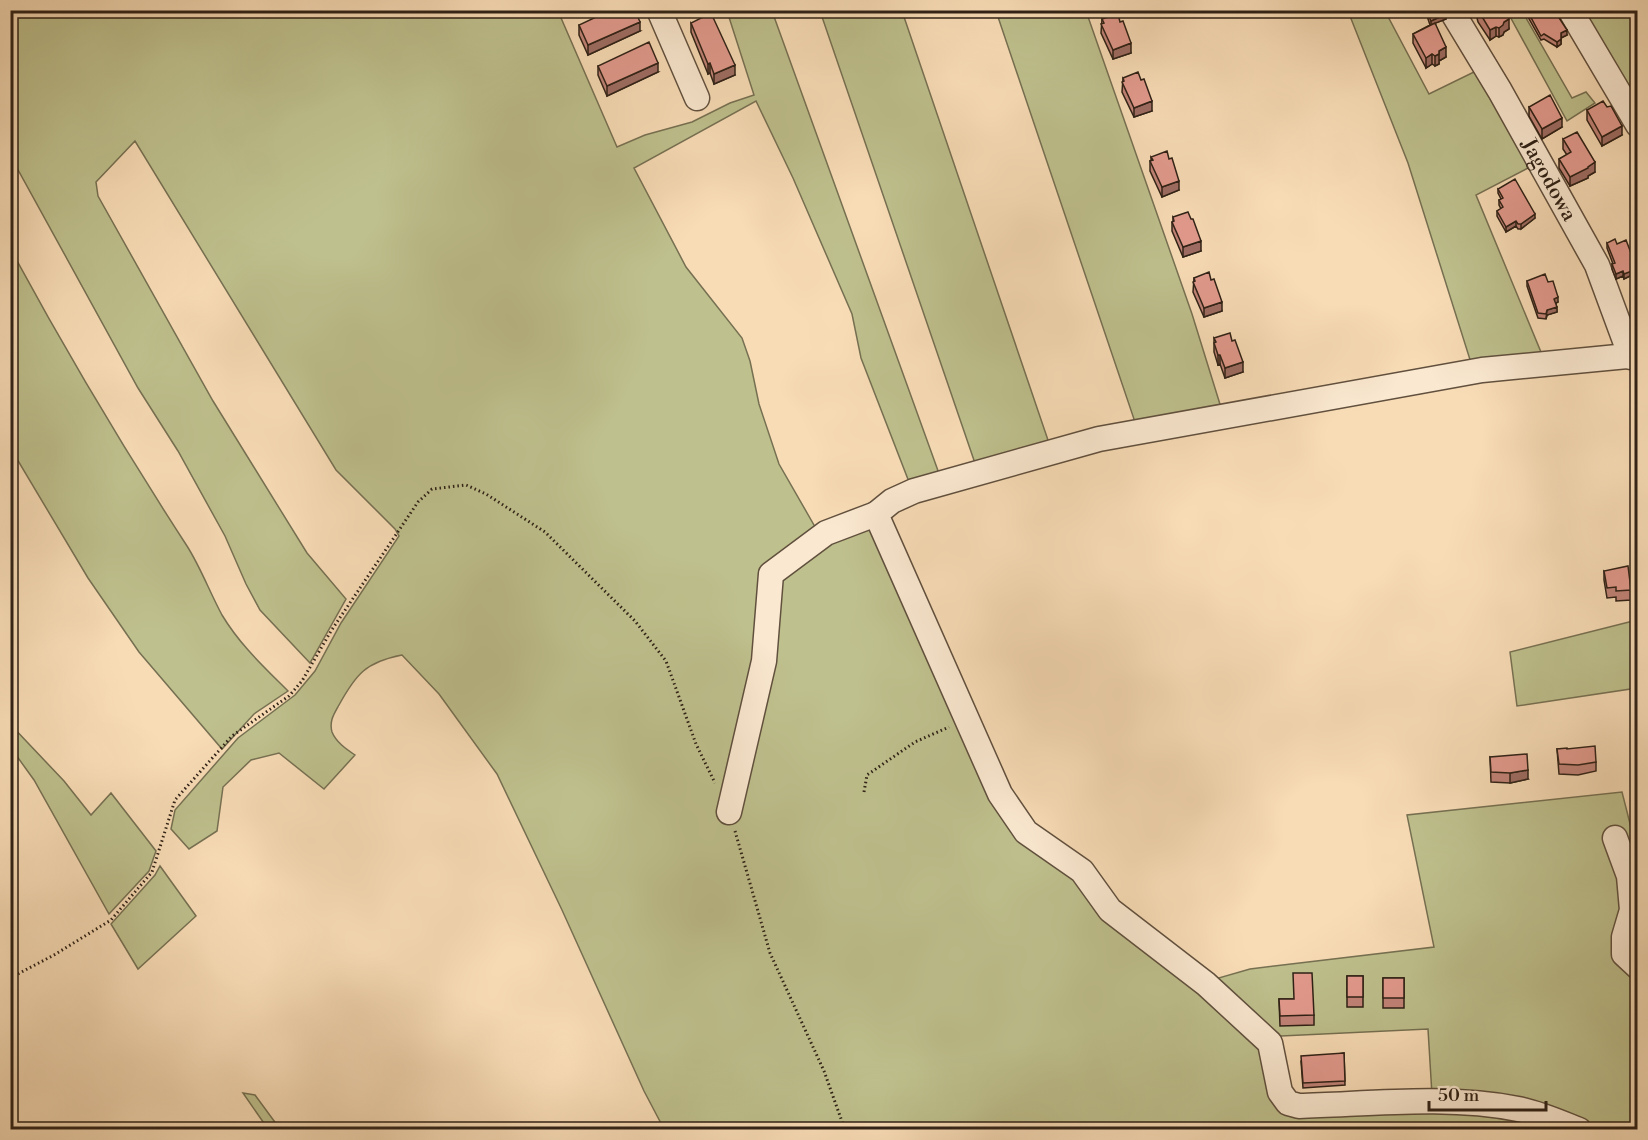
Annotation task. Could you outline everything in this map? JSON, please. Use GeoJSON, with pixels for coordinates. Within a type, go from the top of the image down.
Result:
{"type":"FeatureCollection","features":[{"type":"Feature","properties":{"kind":"street"},"geometry":{"type":"LineString","coordinates":[[659,10],[697,98]]}},
{"type":"Feature","properties":{"kind":"street","name":"Jagodowa"},"geometry":{"type":"LineString","coordinates":[[1451,10],[1500,91],[1596,265],[1634,356]]}},
{"type":"Feature","properties":{"kind":"street"},"geometry":{"type":"LineString","coordinates":[[1570,10],[1638,125]]}},
{"type":"Feature","properties":{"kind":"street"},"geometry":{"type":"LineString","coordinates":[[729,812],[764,661],[771,574],[826,533],[876,514],[892,501],[914,491],[1099,439],[1482,370],[1634,356]]}},
{"type":"Feature","properties":{"kind":"street"},"geometry":{"type":"LineString","coordinates":[[876,514],[999,794],[1026,832],[1082,872],[1110,910],[1206,984],[1270,1043],[1280,1092],[1288,1103],[1299,1106],[1444,1102],[1491,1105],[1521,1109],[1579,1130]]}},
{"type":"Feature","properties":{"kind":"street"},"geometry":{"type":"LineString","coordinates":[[1615,838],[1629,876],[1632,910],[1624,937],[1624,954],[1638,967]]}},
{"type":"Feature","properties":{"kind":"path"},"geometry":{"type":"LineString","coordinates":[[10,978],[54,955],[111,920],[152,872],[176,800],[232,736],[289,696],[302,681],[331,631],[418,502],[432,489],[466,485],[486,494],[545,532],[635,621],[666,661],[696,744],[729,812],[770,953],[824,1071],[845,1130]]}},
{"type":"Feature","properties":{"kind":"path"},"geometry":{"type":"LineString","coordinates":[[864,792],[867,775],[915,742],[967,720]]}},
{"type":"Feature","properties":{"kind":"green space"},"geometry":{"type":"Polygon","coordinates":[[[10,11],[558,11],[617,147],[645,135],[692,122],[730,103],[754,95],[727,11],[772,11],[941,479],[911,487],[861,358],[852,314],[793,178],[756,101],[634,168],[686,267],[742,338],[750,361],[759,404],[779,464],[818,532],[876,520],[995,798],[1276,1057],[1291,1099],[1432,1095],[1428,1029],[1281,1036],[1271,1034],[1215,979],[1250,969],[1434,947],[1407,815],[1622,792],[1638,855],[1638,937],[1634,938],[1638,951],[1637,1129],[1553,1129],[1518,1119],[1504,1130],[664,1129],[644,1091],[497,774],[439,694],[402,655],[379,661],[363,671],[345,694],[332,718],[331,728],[339,742],[355,755],[324,789],[279,753],[251,760],[223,787],[217,831],[189,849],[171,829],[175,810],[238,738],[295,695],[315,671],[341,623],[399,536],[395,529],[336,470],[135,141],[96,182],[98,196],[213,401],[307,553],[346,599],[310,663],[260,610],[225,536],[178,451],[138,388],[11,157],[10,11]]]}},
{"type":"Feature","properties":{"kind":"green space"},"geometry":{"type":"Polygon","coordinates":[[[820,11],[902,11],[1050,446],[977,469],[820,11]]]}},
{"type":"Feature","properties":{"kind":"green space"},"geometry":{"type":"Polygon","coordinates":[[[996,11],[1086,11],[1192,314],[1223,414],[1137,428],[996,11]]]}},
{"type":"Feature","properties":{"kind":"green space"},"geometry":{"type":"Polygon","coordinates":[[[1348,11],[1385,11],[1429,94],[1478,70],[1532,166],[1476,195],[1543,357],[1472,366],[1408,163],[1348,11]]]}},
{"type":"Feature","properties":{"kind":"green space"},"geometry":{"type":"Polygon","coordinates":[[[1507,11],[1522,11],[1572,98],[1586,92],[1595,103],[1567,121],[1507,11]]]}},
{"type":"Feature","properties":{"kind":"green space"},"geometry":{"type":"Polygon","coordinates":[[[1576,11],[1637,11],[1637,114],[1576,11]]]}},
{"type":"Feature","properties":{"kind":"green space"},"geometry":{"type":"Polygon","coordinates":[[[10,248],[140,473],[192,554],[222,615],[244,646],[288,691],[254,714],[222,749],[139,652],[88,578],[11,449],[10,248]]]}},
{"type":"Feature","properties":{"kind":"green space"},"geometry":{"type":"Polygon","coordinates":[[[1637,620],[1637,688],[1517,706],[1510,652],[1637,620]]]}},
{"type":"Feature","properties":{"kind":"green space"},"geometry":{"type":"Polygon","coordinates":[[[10,724],[64,781],[91,815],[111,793],[156,851],[149,871],[109,914],[34,780],[11,748],[10,724]]]}},
{"type":"Feature","properties":{"kind":"green space"},"geometry":{"type":"Polygon","coordinates":[[[160,866],[196,916],[138,969],[111,924],[155,875],[160,866]]]}},
{"type":"Feature","properties":{"kind":"green space"},"geometry":{"type":"Polygon","coordinates":[[[243,1093],[255,1095],[280,1129],[268,1129],[243,1093]]]}},
{"type":"Feature","properties":{"kind":"building"},"geometry":{"type":"Polygon","coordinates":[[[611,10],[635,10],[640,22],[588,45],[579,25],[611,10]]]}},
{"type":"Feature","properties":{"kind":"building"},"geometry":{"type":"Polygon","coordinates":[[[1426,10],[1444,10],[1446,14],[1431,21],[1426,10]]]}},
{"type":"Feature","properties":{"kind":"building"},"geometry":{"type":"Polygon","coordinates":[[[1478,10],[1504,10],[1509,19],[1499,28],[1490,30],[1478,10]]]}},
{"type":"Feature","properties":{"kind":"building"},"geometry":{"type":"Polygon","coordinates":[[[1530,10],[1554,10],[1567,30],[1561,33],[1561,39],[1557,42],[1544,34],[1541,36],[1528,12],[1530,10]]]}},
{"type":"Feature","properties":{"kind":"building"},"geometry":{"type":"Polygon","coordinates":[[[711,13],[735,65],[714,74],[691,23],[711,13]]]}},
{"type":"Feature","properties":{"kind":"building"},"geometry":{"type":"Polygon","coordinates":[[[1118,14],[1131,43],[1113,50],[1101,24],[1104,23],[1102,19],[1118,14]]]}},
{"type":"Feature","properties":{"kind":"building"},"geometry":{"type":"Polygon","coordinates":[[[1435,23],[1446,47],[1439,51],[1439,54],[1435,56],[1432,54],[1426,58],[1413,34],[1435,23]]]}},
{"type":"Feature","properties":{"kind":"building"},"geometry":{"type":"Polygon","coordinates":[[[649,42],[658,63],[607,86],[598,66],[649,42]]]}},
{"type":"Feature","properties":{"kind":"building"},"geometry":{"type":"Polygon","coordinates":[[[1138,72],[1141,80],[1144,79],[1152,101],[1134,108],[1122,82],[1123,78],[1138,72]]]}},
{"type":"Feature","properties":{"kind":"building"},"geometry":{"type":"Polygon","coordinates":[[[1550,95],[1562,118],[1542,129],[1529,107],[1550,95]]]}},
{"type":"Feature","properties":{"kind":"building"},"geometry":{"type":"Polygon","coordinates":[[[1603,101],[1607,107],[1611,106],[1622,126],[1602,137],[1587,110],[1603,101]]]}},
{"type":"Feature","properties":{"kind":"building"},"geometry":{"type":"Polygon","coordinates":[[[1577,132],[1595,162],[1570,177],[1559,159],[1571,152],[1563,139],[1577,132]]]}},
{"type":"Feature","properties":{"kind":"building"},"geometry":{"type":"Polygon","coordinates":[[[1167,151],[1169,159],[1172,158],[1179,181],[1162,187],[1150,161],[1153,160],[1151,157],[1167,151]]]}},
{"type":"Feature","properties":{"kind":"building"},"geometry":{"type":"Polygon","coordinates":[[[1515,179],[1535,214],[1521,224],[1516,221],[1506,227],[1497,211],[1503,207],[1499,200],[1503,198],[1498,189],[1515,179]]]}},
{"type":"Feature","properties":{"kind":"building"},"geometry":{"type":"Polygon","coordinates":[[[1188,212],[1201,241],[1183,247],[1172,222],[1173,217],[1188,212]]]}},
{"type":"Feature","properties":{"kind":"building"},"geometry":{"type":"Polygon","coordinates":[[[1615,239],[1617,244],[1626,240],[1636,266],[1631,268],[1632,271],[1616,274],[1612,264],[1615,263],[1607,243],[1615,239]]]}},
{"type":"Feature","properties":{"kind":"building"},"geometry":{"type":"Polygon","coordinates":[[[1209,272],[1211,280],[1214,279],[1222,302],[1204,308],[1193,282],[1194,278],[1209,272]]]}},
{"type":"Feature","properties":{"kind":"building"},"geometry":{"type":"Polygon","coordinates":[[[1545,274],[1548,282],[1553,281],[1558,297],[1554,299],[1557,307],[1547,310],[1546,314],[1538,313],[1527,281],[1545,274]]]}},
{"type":"Feature","properties":{"kind":"building"},"geometry":{"type":"Polygon","coordinates":[[[1230,333],[1243,362],[1225,368],[1218,355],[1214,338],[1230,333]]]}},
{"type":"Feature","properties":{"kind":"building"},"geometry":{"type":"Polygon","coordinates":[[[1628,566],[1631,590],[1616,591],[1616,587],[1607,588],[1604,571],[1628,566]]]}},
{"type":"Feature","properties":{"kind":"building"},"geometry":{"type":"Polygon","coordinates":[[[1595,746],[1596,762],[1578,765],[1559,764],[1557,749],[1595,746]]]}},
{"type":"Feature","properties":{"kind":"building"},"geometry":{"type":"Polygon","coordinates":[[[1527,754],[1528,770],[1510,773],[1491,772],[1490,757],[1527,754]]]}},
{"type":"Feature","properties":{"kind":"building"},"geometry":{"type":"Polygon","coordinates":[[[1293,973],[1312,973],[1314,1015],[1280,1016],[1279,999],[1294,999],[1293,973]]]}},
{"type":"Feature","properties":{"kind":"building"},"geometry":{"type":"Polygon","coordinates":[[[1347,976],[1363,976],[1363,997],[1347,997],[1347,976]]]}},
{"type":"Feature","properties":{"kind":"building"},"geometry":{"type":"Polygon","coordinates":[[[1383,978],[1404,978],[1404,998],[1383,998],[1383,978]]]}},
{"type":"Feature","properties":{"kind":"building"},"geometry":{"type":"Polygon","coordinates":[[[1344,1053],[1345,1081],[1303,1083],[1301,1056],[1344,1053]]]}}]}
